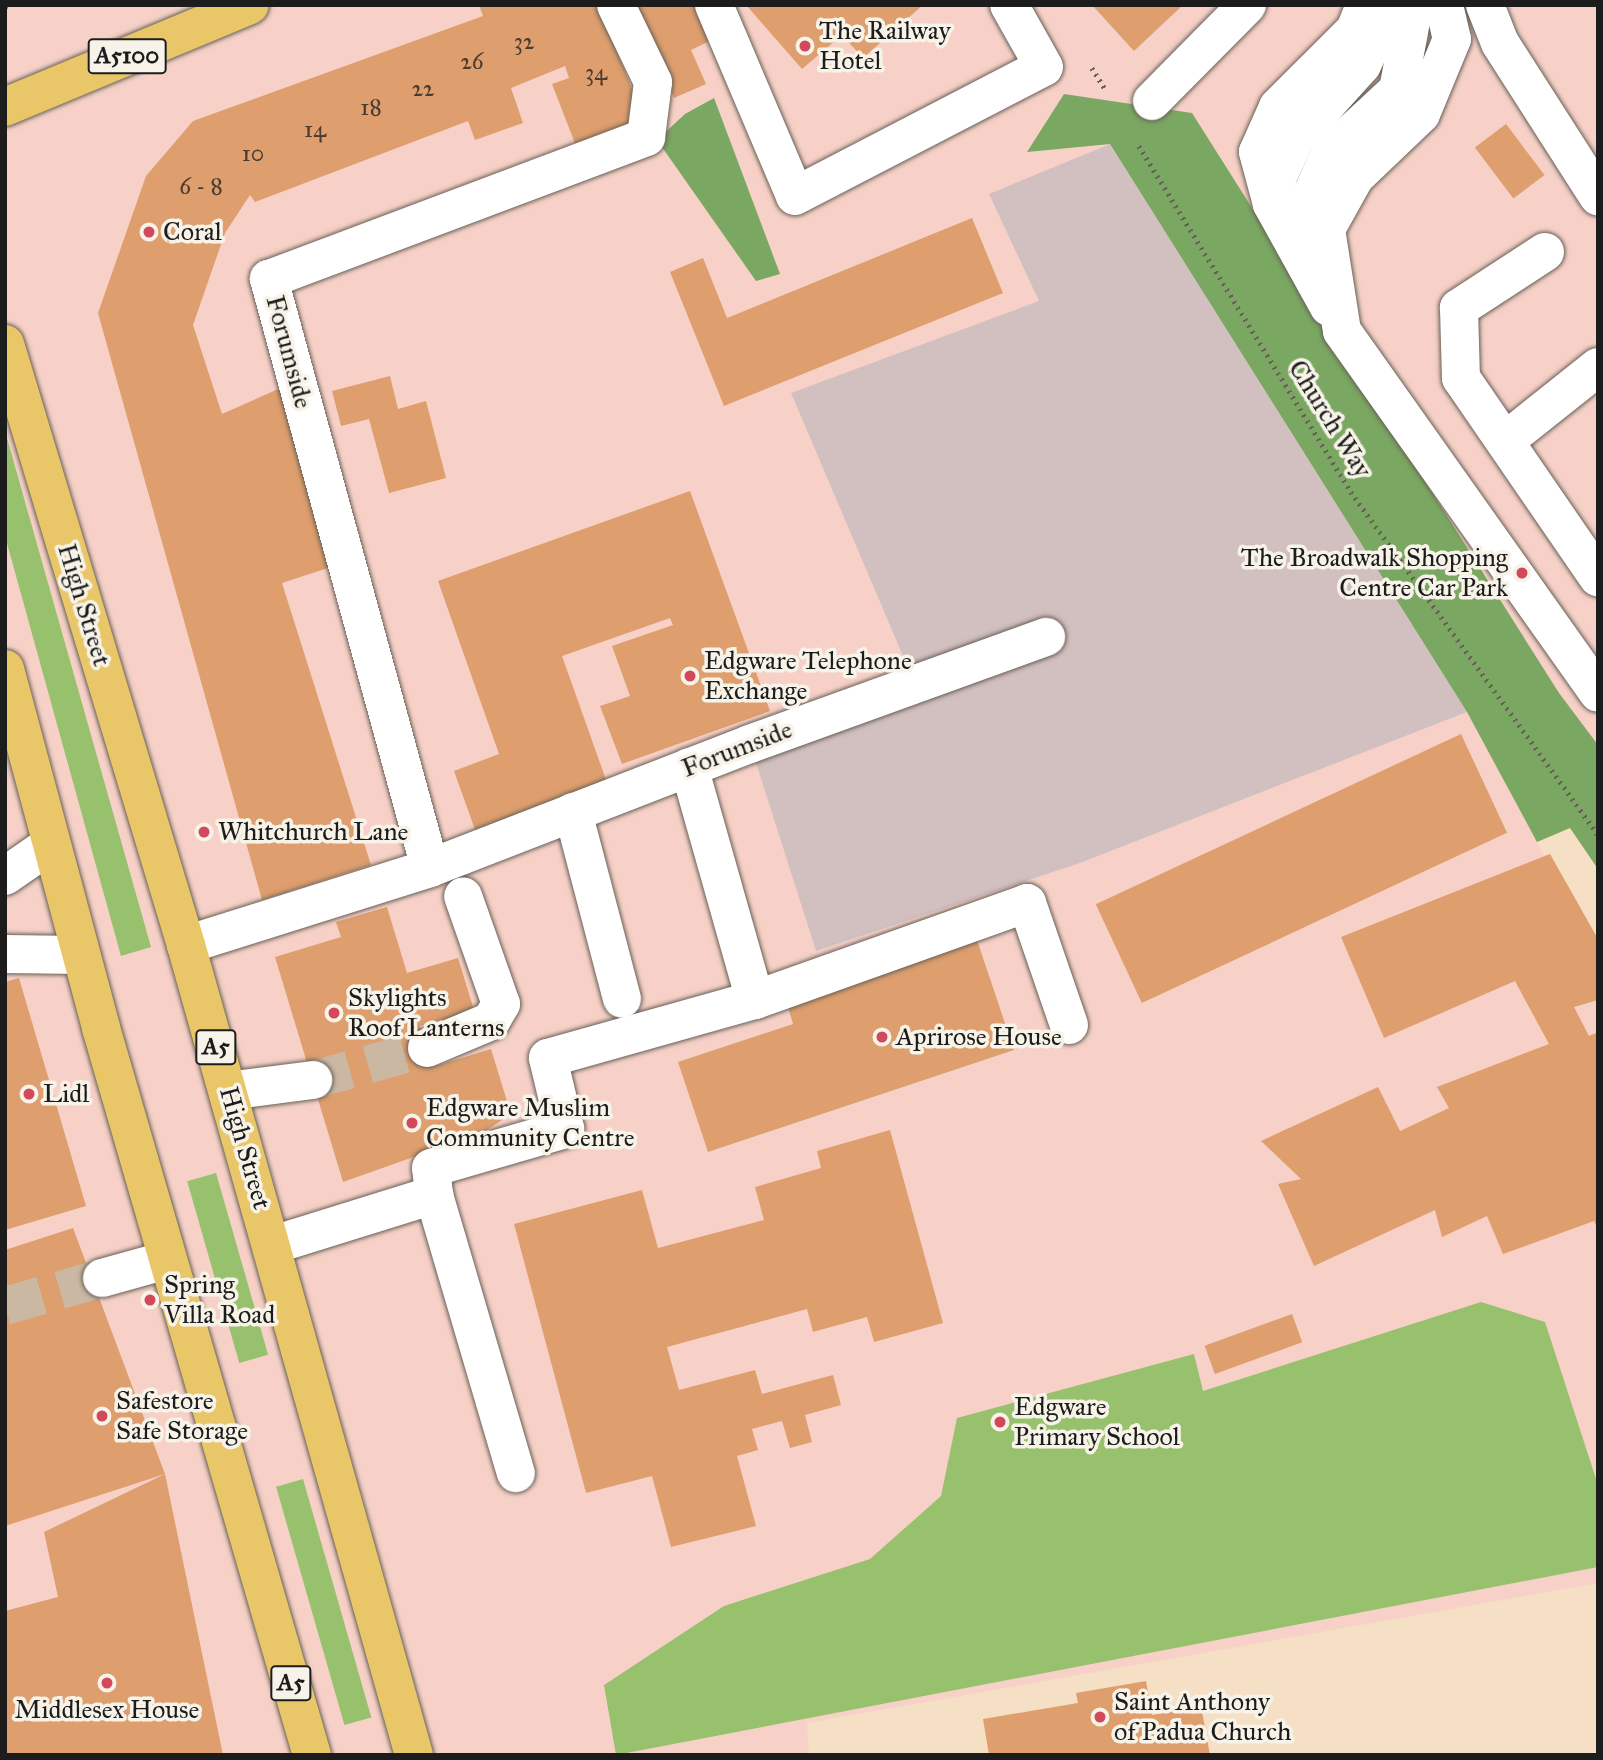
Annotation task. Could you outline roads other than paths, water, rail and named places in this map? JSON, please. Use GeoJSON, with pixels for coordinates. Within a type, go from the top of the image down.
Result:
{"type":"FeatureCollection","features":[{"type":"Feature","properties":{"kind":"main road","name":"A5100"},"geometry":{"type":"LineString","coordinates":[[5,107],[250,5]]}},
{"type":"Feature","properties":{"kind":"main road","name":"High Street"},"geometry":{"type":"LineString","coordinates":[[5,344],[186,945],[273,1245],[414,1755]]}},
{"type":"Feature","properties":{"kind":"main road","name":"A5"},"geometry":{"type":"LineString","coordinates":[[5,669],[81,955],[167,1260],[312,1755]]}},
{"type":"Feature","properties":{"kind":"lane","name":"Forumside"},"geometry":{"type":"LineString","coordinates":[[430,868],[269,279],[646,136],[653,82],[616,5]]}},
{"type":"Feature","properties":{"kind":"lane"},"geometry":{"type":"LineString","coordinates":[[714,5],[795,196],[1044,67],[1009,5]]}},
{"type":"Feature","properties":{"kind":"lane"},"geometry":{"type":"LineString","coordinates":[[1152,102],[1247,5]]}},
{"type":"Feature","properties":{"kind":"lane"},"geometry":{"type":"LineString","coordinates":[[1365,5],[1354,30],[1278,107],[1258,152],[1272,204],[1342,331],[1593,677]]}},
{"type":"Feature","properties":{"kind":"lane"},"geometry":{"type":"LineString","coordinates":[[1272,204],[1278,176],[1296,138],[1362,65],[1391,5]]}},
{"type":"Feature","properties":{"kind":"lane"},"geometry":{"type":"LineString","coordinates":[[1342,331],[1300,220],[1331,152],[1398,90],[1413,5]]}},
{"type":"Feature","properties":{"kind":"lane"},"geometry":{"type":"LineString","coordinates":[[1342,331],[1326,229],[1355,177],[1421,114],[1452,39],[1444,5]]}},
{"type":"Feature","properties":{"kind":"lane"},"geometry":{"type":"LineString","coordinates":[[1485,5],[1500,43],[1598,196]]}},
{"type":"Feature","properties":{"kind":"lane"},"geometry":{"type":"LineString","coordinates":[[1545,252],[1459,309],[1461,378],[1505,441],[1586,533],[1598,578]]}},
{"type":"Feature","properties":{"kind":"lane"},"geometry":{"type":"LineString","coordinates":[[1505,441],[1598,367]]}},
{"type":"Feature","properties":{"kind":"lane","name":"Forumside"},"geometry":{"type":"LineString","coordinates":[[186,945],[430,868],[689,767],[1046,637]]}},
{"type":"Feature","properties":{"kind":"lane"},"geometry":{"type":"LineString","coordinates":[[689,767],[755,1000]]}},
{"type":"Feature","properties":{"kind":"lane"},"geometry":{"type":"LineString","coordinates":[[573,812],[622,999]]}},
{"type":"Feature","properties":{"kind":"lane"},"geometry":{"type":"LineString","coordinates":[[5,876],[51,844]]}},
{"type":"Feature","properties":{"kind":"lane"},"geometry":{"type":"LineString","coordinates":[[427,1048],[491,1021],[501,1004],[463,896]]}},
{"type":"Feature","properties":{"kind":"lane"},"geometry":{"type":"LineString","coordinates":[[516,1473],[434,1195],[430,1168],[565,1129],[548,1058],[755,1000],[1027,903],[1069,1025]]}},
{"type":"Feature","properties":{"kind":"lane"},"geometry":{"type":"LineString","coordinates":[[5,954],[81,955]]}},
{"type":"Feature","properties":{"kind":"lane"},"geometry":{"type":"LineString","coordinates":[[228,1091],[313,1080]]}},
{"type":"Feature","properties":{"kind":"lane"},"geometry":{"type":"LineString","coordinates":[[273,1245],[434,1195]]}},
{"type":"Feature","properties":{"kind":"lane"},"geometry":{"type":"LineString","coordinates":[[102,1279],[167,1260]]}},
{"type":"Feature","properties":{"kind":"tunnel"},"geometry":{"type":"LineString","coordinates":[[313,1080],[427,1048]]}},
{"type":"Feature","properties":{"kind":"tunnel"},"geometry":{"type":"LineString","coordinates":[[5,1306],[102,1278]]}},
{"type":"Feature","properties":{"kind":"place","name":"The Railway Hotel"},"geometry":{"type":"Point","coordinates":[805,46]}},
{"type":"Feature","properties":{"kind":"place","name":"Coral"},"geometry":{"type":"Point","coordinates":[149,232]}},
{"type":"Feature","properties":{"kind":"place","name":"The Broadwalk Shopping Centre Car Park"},"geometry":{"type":"Point","coordinates":[1522,573]}},
{"type":"Feature","properties":{"kind":"place","name":"Edgware Telephone Exchange"},"geometry":{"type":"Point","coordinates":[690,676]}},
{"type":"Feature","properties":{"kind":"place","name":"Whitchurch Lane"},"geometry":{"type":"Point","coordinates":[204,832]}},
{"type":"Feature","properties":{"kind":"place","name":"Skylights Roof Lanterns"},"geometry":{"type":"Point","coordinates":[334,1013]}},
{"type":"Feature","properties":{"kind":"place","name":"Aprirose House"},"geometry":{"type":"Point","coordinates":[882,1037]}},
{"type":"Feature","properties":{"kind":"place","name":"Lidl"},"geometry":{"type":"Point","coordinates":[29,1094]}},
{"type":"Feature","properties":{"kind":"place","name":"Edgware Muslim Community Centre"},"geometry":{"type":"Point","coordinates":[412,1123]}},
{"type":"Feature","properties":{"kind":"place","name":"Spring Villa Road"},"geometry":{"type":"Point","coordinates":[150,1300]}},
{"type":"Feature","properties":{"kind":"place","name":"Safestore Safe Storage"},"geometry":{"type":"Point","coordinates":[102,1416]}},
{"type":"Feature","properties":{"kind":"place","name":"Edgware Primary School"},"geometry":{"type":"Point","coordinates":[1000,1422]}},
{"type":"Feature","properties":{"kind":"place","name":"Middlesex House"},"geometry":{"type":"Point","coordinates":[107,1683]}},
{"type":"Feature","properties":{"kind":"place","name":"Saint Anthony of Padua Church"},"geometry":{"type":"Point","coordinates":[1100,1717]}}]}
